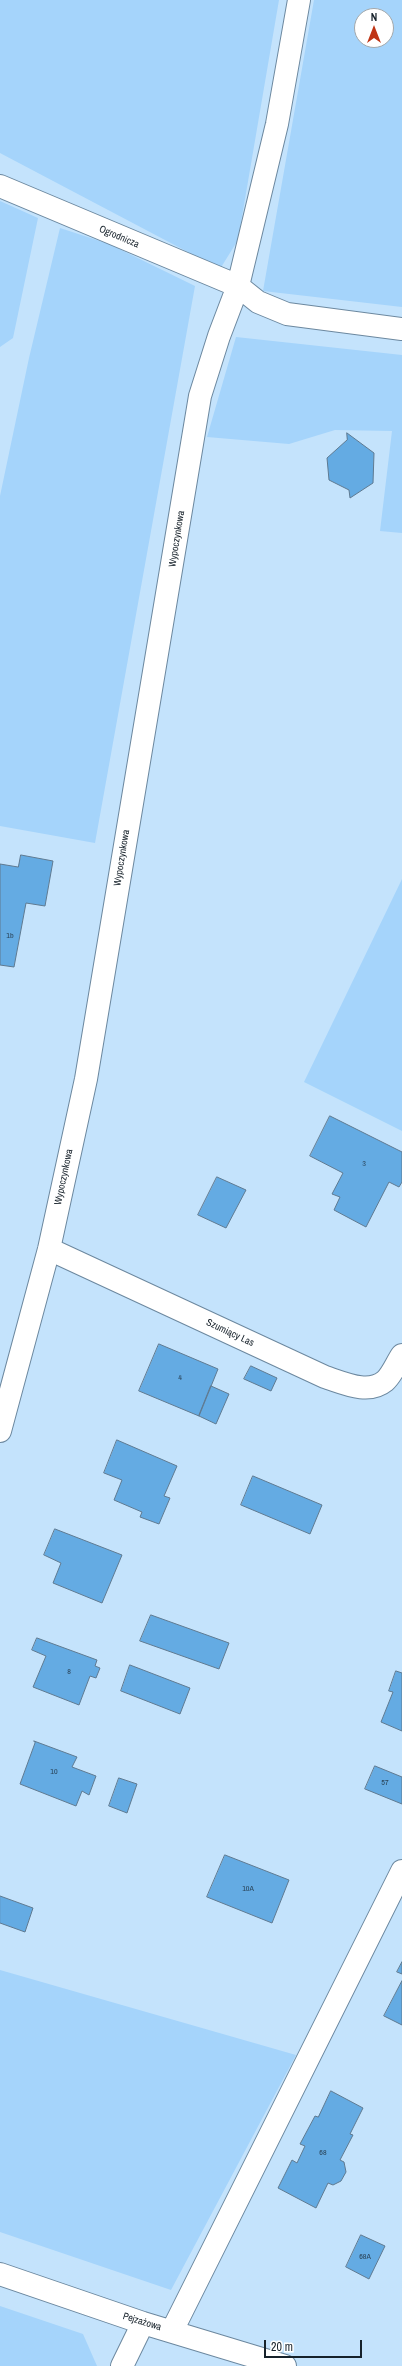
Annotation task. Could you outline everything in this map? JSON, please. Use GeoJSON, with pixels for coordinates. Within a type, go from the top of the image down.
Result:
{"type":"FeatureCollection","features":[{"type":"Feature","properties":{"kind":"street","name":"Wypoczynkowa"},"geometry":{"type":"LineString","coordinates":[[0,1431],[49,1249],[86,1079],[200,396],[219,336],[238,286],[277,124],[299,0]]}},
{"type":"Feature","properties":{"kind":"street","name":"Ogrodnicza"},"geometry":{"type":"LineString","coordinates":[[0,186],[238,286],[258,302],[287,314],[402,329]]}},
{"type":"Feature","properties":{"kind":"street","name":"Szumiący Las"},"geometry":{"type":"LineString","coordinates":[[49,1249],[325,1377],[363,1388],[377,1385],[386,1380],[402,1354]]}},
{"type":"Feature","properties":{"kind":"street"},"geometry":{"type":"LineString","coordinates":[[172,2331],[402,1871]]}},
{"type":"Feature","properties":{"kind":"street","name":"Pejzażowa"},"geometry":{"type":"LineString","coordinates":[[0,2274],[143,2323],[285,2366]]}},
{"type":"Feature","properties":{"kind":"street"},"geometry":{"type":"LineString","coordinates":[[122,2366],[143,2323]]}},
{"type":"Feature","properties":{"kind":"shaded area"},"geometry":{"type":"Polygon","coordinates":[[[0,0],[279,0],[238,240],[220,269],[0,153],[0,0]]]}},
{"type":"Feature","properties":{"kind":"shaded area"},"geometry":{"type":"Polygon","coordinates":[[[314,0],[402,0],[402,307],[263,291],[314,0]]]}},
{"type":"Feature","properties":{"kind":"shaded area"},"geometry":{"type":"Polygon","coordinates":[[[0,201],[38,218],[13,338],[0,347],[0,201]]]}},
{"type":"Feature","properties":{"kind":"shaded area"},"geometry":{"type":"Polygon","coordinates":[[[60,228],[109,244],[195,286],[95,843],[0,826],[0,496],[29,358],[60,228]]]}},
{"type":"Feature","properties":{"kind":"shaded area"},"geometry":{"type":"Polygon","coordinates":[[[236,337],[402,355],[402,533],[380,531],[392,431],[335,430],[289,444],[207,437],[236,337]]]}},
{"type":"Feature","properties":{"kind":"shaded area"},"geometry":{"type":"Polygon","coordinates":[[[402,879],[402,1131],[304,1082],[402,879]]]}},
{"type":"Feature","properties":{"kind":"shaded area"},"geometry":{"type":"Polygon","coordinates":[[[0,1970],[296,2055],[171,2290],[0,2232],[0,1970]]]}},
{"type":"Feature","properties":{"kind":"shaded area"},"geometry":{"type":"Polygon","coordinates":[[[0,2306],[83,2334],[97,2366],[0,2366],[0,2306]]]}},
{"type":"Feature","properties":{"kind":"building"},"geometry":{"type":"Polygon","coordinates":[[[347,433],[374,453],[373,483],[350,498],[349,490],[329,480],[327,458],[347,440],[347,433]]]}},
{"type":"Feature","properties":{"kind":"building"},"geometry":{"type":"Polygon","coordinates":[[[21,855],[53,861],[45,906],[26,903],[14,967],[0,965],[0,864],[18,867],[21,855]]]}},
{"type":"Feature","properties":{"kind":"building"},"geometry":{"type":"Polygon","coordinates":[[[330,1116],[402,1152],[402,1182],[399,1187],[389,1182],[366,1227],[334,1210],[340,1197],[332,1194],[343,1173],[310,1156],[330,1116]]]}},
{"type":"Feature","properties":{"kind":"building"},"geometry":{"type":"Polygon","coordinates":[[[217,1177],[246,1190],[226,1228],[198,1215],[217,1177]]]}},
{"type":"Feature","properties":{"kind":"building"},"geometry":{"type":"Polygon","coordinates":[[[159,1344],[218,1369],[199,1416],[139,1391],[159,1344]]]}},
{"type":"Feature","properties":{"kind":"building"},"geometry":{"type":"Polygon","coordinates":[[[251,1366],[277,1378],[271,1391],[244,1379],[251,1366]]]}},
{"type":"Feature","properties":{"kind":"building"},"geometry":{"type":"Polygon","coordinates":[[[211,1386],[229,1394],[216,1424],[199,1416],[211,1386]]]}},
{"type":"Feature","properties":{"kind":"building"},"geometry":{"type":"Polygon","coordinates":[[[117,1440],[177,1466],[164,1496],[170,1498],[159,1524],[140,1517],[142,1512],[114,1500],[122,1480],[104,1473],[117,1440]]]}},
{"type":"Feature","properties":{"kind":"building"},"geometry":{"type":"Polygon","coordinates":[[[253,1476],[322,1505],[310,1534],[241,1505],[253,1476]]]}},
{"type":"Feature","properties":{"kind":"building"},"geometry":{"type":"Polygon","coordinates":[[[55,1529],[122,1555],[102,1603],[53,1583],[61,1563],[44,1555],[55,1529]]]}},
{"type":"Feature","properties":{"kind":"building"},"geometry":{"type":"Polygon","coordinates":[[[151,1615],[229,1643],[219,1669],[140,1641],[151,1615]]]}},
{"type":"Feature","properties":{"kind":"building"},"geometry":{"type":"Polygon","coordinates":[[[37,1638],[97,1660],[95,1666],[100,1668],[96,1678],[90,1676],[79,1705],[33,1687],[46,1656],[32,1650],[37,1638]]]}},
{"type":"Feature","properties":{"kind":"building"},"geometry":{"type":"Polygon","coordinates":[[[130,1665],[190,1688],[180,1714],[121,1691],[130,1665]]]}},
{"type":"Feature","properties":{"kind":"building"},"geometry":{"type":"Polygon","coordinates":[[[396,1671],[402,1673],[402,1731],[381,1722],[393,1692],[389,1691],[396,1671]]]}},
{"type":"Feature","properties":{"kind":"building"},"geometry":{"type":"Polygon","coordinates":[[[34,1741],[77,1757],[72,1767],[96,1776],[89,1795],[82,1791],[76,1806],[20,1784],[35,1743],[34,1741]]]}},
{"type":"Feature","properties":{"kind":"building"},"geometry":{"type":"Polygon","coordinates":[[[375,1766],[402,1777],[402,1804],[365,1789],[375,1766]]]}},
{"type":"Feature","properties":{"kind":"building"},"geometry":{"type":"Polygon","coordinates":[[[119,1778],[137,1784],[127,1813],[109,1806],[119,1778]]]}},
{"type":"Feature","properties":{"kind":"building"},"geometry":{"type":"Polygon","coordinates":[[[225,1855],[289,1880],[272,1923],[207,1897],[225,1855]]]}},
{"type":"Feature","properties":{"kind":"building"},"geometry":{"type":"Polygon","coordinates":[[[0,1896],[33,1908],[25,1932],[0,1923],[0,1896]]]}},
{"type":"Feature","properties":{"kind":"building"},"geometry":{"type":"Polygon","coordinates":[[[402,1962],[402,1974],[397,1972],[402,1962]]]}},
{"type":"Feature","properties":{"kind":"building"},"geometry":{"type":"Polygon","coordinates":[[[402,1981],[402,2025],[384,2016],[402,1981]]]}},
{"type":"Feature","properties":{"kind":"building"},"geometry":{"type":"Polygon","coordinates":[[[331,2091],[363,2108],[350,2134],[353,2135],[340,2160],[344,2162],[346,2172],[341,2181],[333,2185],[328,2183],[316,2208],[278,2188],[292,2160],[297,2163],[305,2146],[300,2144],[315,2116],[318,2117],[331,2091]]]}},
{"type":"Feature","properties":{"kind":"building"},"geometry":{"type":"Polygon","coordinates":[[[361,2235],[385,2246],[369,2279],[346,2267],[361,2235]]]}}]}
